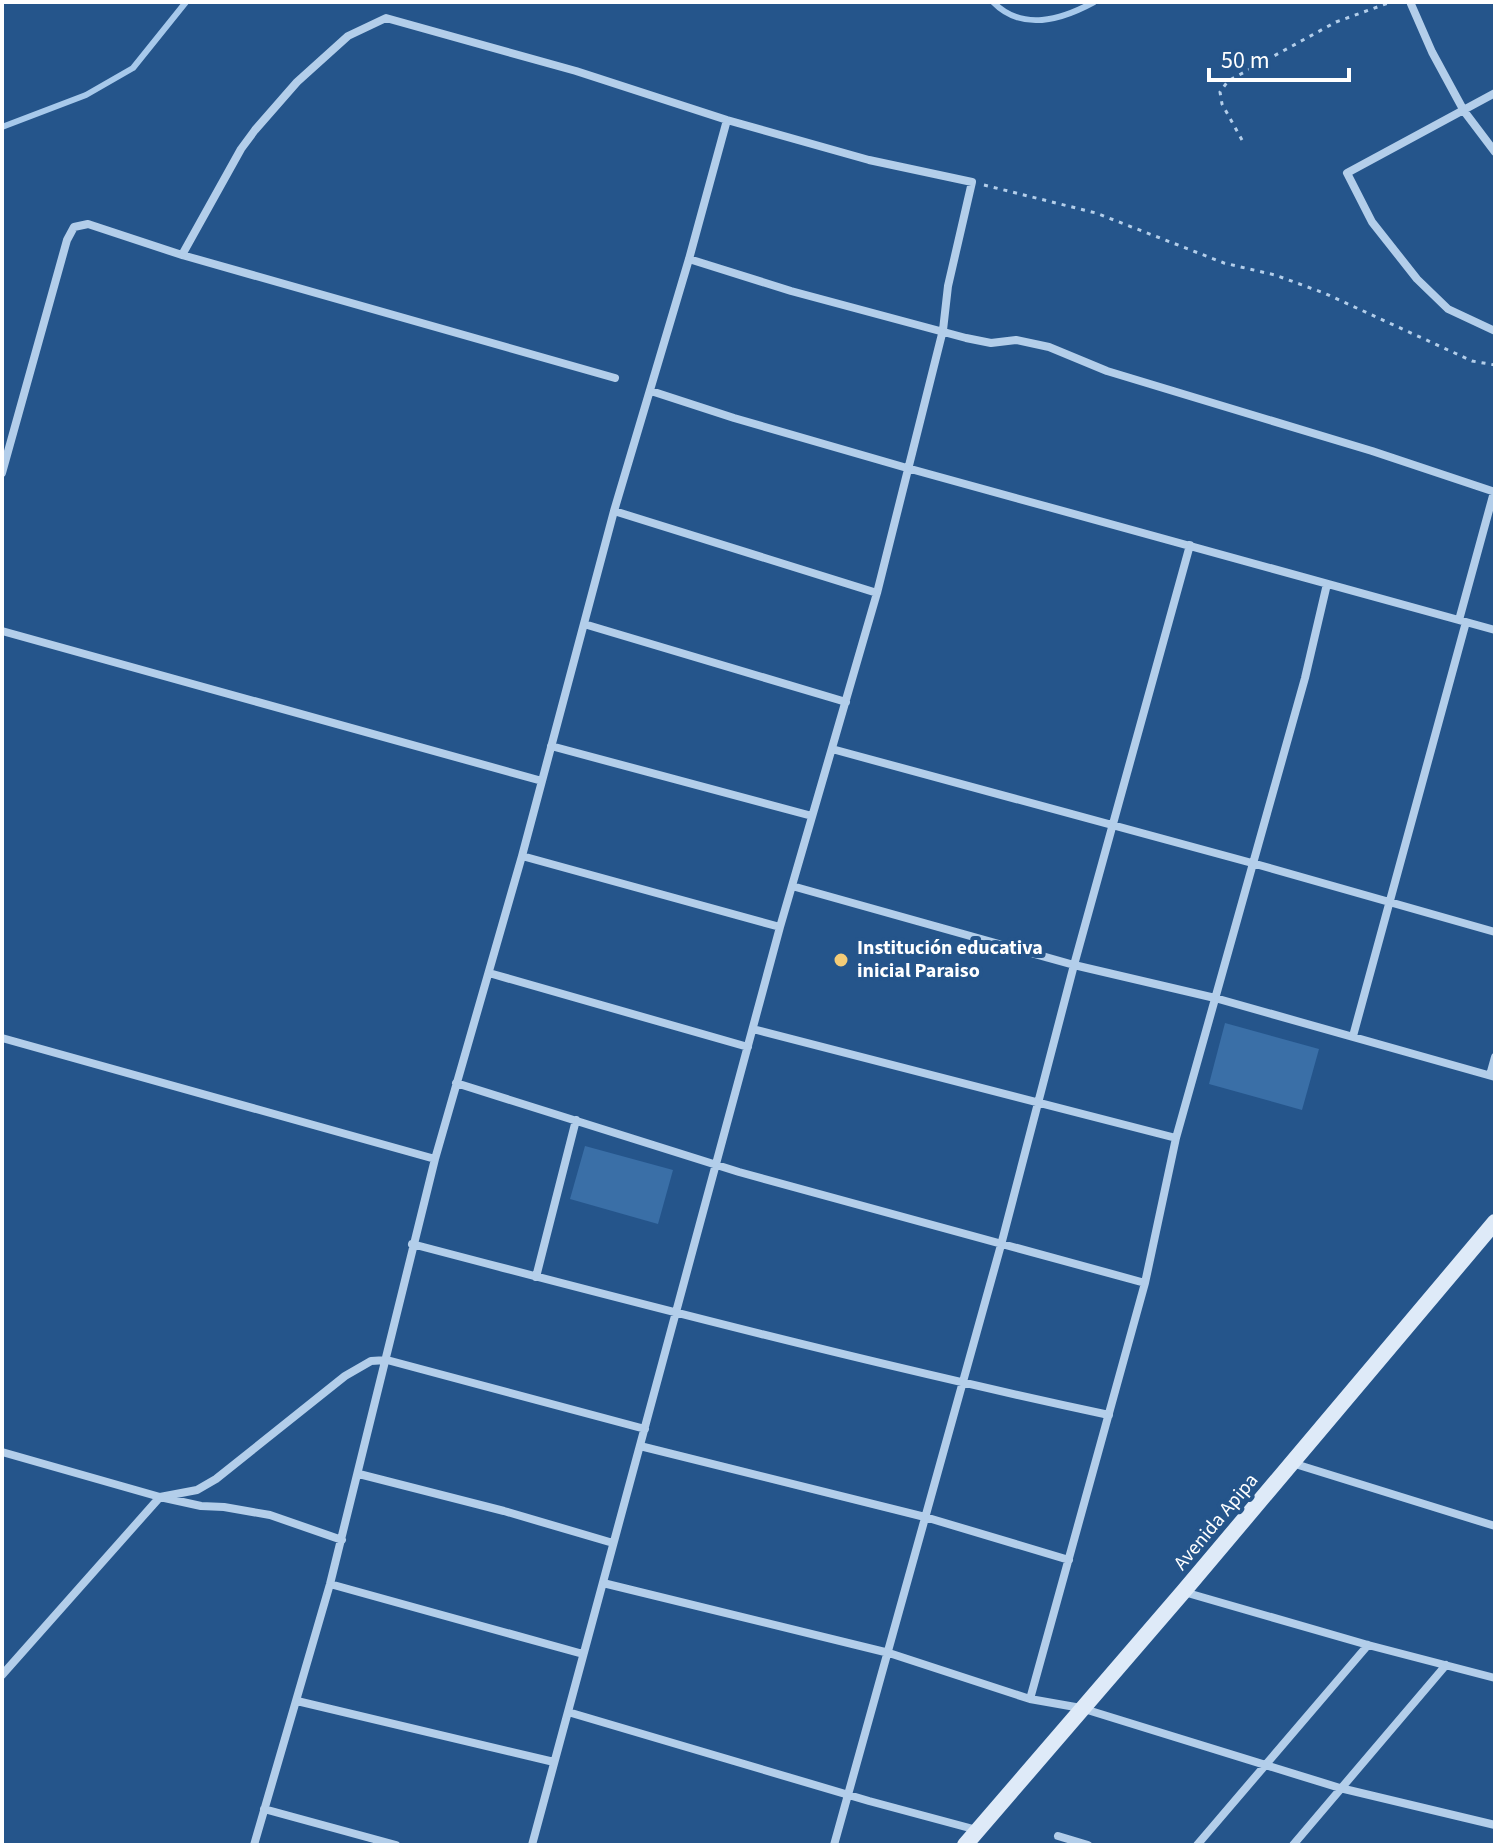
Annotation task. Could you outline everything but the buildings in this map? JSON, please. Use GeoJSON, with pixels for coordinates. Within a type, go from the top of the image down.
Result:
{"type":"FeatureCollection","features":[{"type":"Feature","properties":{"kind":"street"},"geometry":{"type":"LineString","coordinates":[[1411,4],[1432,52],[1464,111],[1495,152]]}},
{"type":"Feature","properties":{"kind":"street"},"geometry":{"type":"LineString","coordinates":[[182,255],[241,149],[255,130],[297,82],[348,36],[386,18],[576,71],[727,120],[869,160],[972,182],[948,286],[943,330],[877,593],[780,927],[532,1845]]}},
{"type":"Feature","properties":{"kind":"street"},"geometry":{"type":"LineString","coordinates":[[1495,93],[1347,173],[1372,222],[1417,279],[1448,309],[1495,331]]}},
{"type":"Feature","properties":{"kind":"street"},"geometry":{"type":"LineString","coordinates":[[254,1845],[342,1540],[435,1159],[522,856],[614,511],[727,120]]}},
{"type":"Feature","properties":{"kind":"street"},"geometry":{"type":"LineString","coordinates":[[2,473],[67,240],[74,227],[88,224],[182,255],[615,378]]}},
{"type":"Feature","properties":{"kind":"street"},"geometry":{"type":"LineString","coordinates":[[689,259],[791,291],[991,343],[1016,340],[1049,347],[1107,371],[1372,451],[1495,492],[1353,1036]]}},
{"type":"Feature","properties":{"kind":"street"},"geometry":{"type":"LineString","coordinates":[[651,391],[907,468],[1495,630]]}},
{"type":"Feature","properties":{"kind":"street"},"geometry":{"type":"LineString","coordinates":[[614,511],[877,593]]}},
{"type":"Feature","properties":{"kind":"street"},"geometry":{"type":"LineString","coordinates":[[834,1845],[889,1653],[960,1383],[1001,1245],[1074,965],[1190,545]]}},
{"type":"Feature","properties":{"kind":"street"},"geometry":{"type":"LineString","coordinates":[[1030,1699],[1145,1283],[1176,1138],[1305,678],[1327,584]]}},
{"type":"Feature","properties":{"kind":"street"},"geometry":{"type":"LineString","coordinates":[[584,624],[846,702]]}},
{"type":"Feature","properties":{"kind":"street"},"geometry":{"type":"LineString","coordinates":[[2,631],[542,781]]}},
{"type":"Feature","properties":{"kind":"street"},"geometry":{"type":"LineString","coordinates":[[551,746],[812,816]]}},
{"type":"Feature","properties":{"kind":"street"},"geometry":{"type":"LineString","coordinates":[[832,749],[1495,932]]}},
{"type":"Feature","properties":{"kind":"street"},"geometry":{"type":"LineString","coordinates":[[522,856],[780,927]]}},
{"type":"Feature","properties":{"kind":"street"},"geometry":{"type":"LineString","coordinates":[[792,886],[1074,965],[1215,998],[1492,1076],[1495,1057]]}},
{"type":"Feature","properties":{"kind":"street"},"geometry":{"type":"LineString","coordinates":[[489,973],[748,1047]]}},
{"type":"Feature","properties":{"kind":"street"},"geometry":{"type":"LineString","coordinates":[[753,1029],[1176,1138]]}},
{"type":"Feature","properties":{"kind":"street"},"geometry":{"type":"LineString","coordinates":[[2,1038],[435,1159]]}},
{"type":"Feature","properties":{"kind":"street"},"geometry":{"type":"LineString","coordinates":[[456,1083],[717,1163],[1145,1283]]}},
{"type":"Feature","properties":{"kind":"street"},"geometry":{"type":"LineString","coordinates":[[536,1277],[576,1120]]}},
{"type":"Feature","properties":{"kind":"street","name":"Avenida Apipa"},"geometry":{"type":"LineString","coordinates":[[965,1845],[1495,1222]]}},
{"type":"Feature","properties":{"kind":"street"},"geometry":{"type":"LineString","coordinates":[[412,1244],[677,1314],[960,1383],[1109,1415]]}},
{"type":"Feature","properties":{"kind":"street"},"geometry":{"type":"LineString","coordinates":[[2,1675],[160,1497],[197,1490],[216,1479],[345,1376],[371,1361],[387,1360],[645,1429]]}},
{"type":"Feature","properties":{"kind":"street"},"geometry":{"type":"LineString","coordinates":[[640,1446],[925,1517],[1069,1560]]}},
{"type":"Feature","properties":{"kind":"street"},"geometry":{"type":"LineString","coordinates":[[2,1452],[160,1497],[270,1515],[342,1540]]}},
{"type":"Feature","properties":{"kind":"street"},"geometry":{"type":"LineString","coordinates":[[1292,1463],[1495,1526]]}},
{"type":"Feature","properties":{"kind":"street"},"geometry":{"type":"LineString","coordinates":[[359,1474],[613,1543]]}},
{"type":"Feature","properties":{"kind":"street"},"geometry":{"type":"LineString","coordinates":[[603,1583],[889,1653],[1030,1699],[1081,1708],[1340,1788],[1495,1825]]}},
{"type":"Feature","properties":{"kind":"street"},"geometry":{"type":"LineString","coordinates":[[330,1584],[583,1654]]}},
{"type":"Feature","properties":{"kind":"street"},"geometry":{"type":"LineString","coordinates":[[1183,1592],[1495,1678]]}},
{"type":"Feature","properties":{"kind":"street"},"geometry":{"type":"LineString","coordinates":[[1197,1845],[1368,1645]]}},
{"type":"Feature","properties":{"kind":"street"},"geometry":{"type":"LineString","coordinates":[[1293,1845],[1446,1665]]}},
{"type":"Feature","properties":{"kind":"street"},"geometry":{"type":"LineString","coordinates":[[297,1701],[554,1762]]}},
{"type":"Feature","properties":{"kind":"street"},"geometry":{"type":"LineString","coordinates":[[568,1712],[977,1830]]}},
{"type":"Feature","properties":{"kind":"street"},"geometry":{"type":"LineString","coordinates":[[264,1809],[396,1845]]}},
{"type":"Feature","properties":{"kind":"street"},"geometry":{"type":"LineString","coordinates":[[1058,1836],[1088,1845]]}},
{"type":"Feature","properties":{"kind":"path"},"geometry":{"type":"LineString","coordinates":[[1242,140],[1222,104],[1220,92],[1228,81],[1336,22],[1391,2]]}},
{"type":"Feature","properties":{"kind":"path"},"geometry":{"type":"LineString","coordinates":[[972,182],[1096,213],[1224,263],[1275,275],[1324,293],[1472,361],[1495,365]]}},
{"type":"Feature","properties":{"kind":"shaded area"},"geometry":{"type":"Polygon","coordinates":[[[1225,1023],[1319,1049],[1302,1110],[1209,1084],[1225,1023]]]}},
{"type":"Feature","properties":{"kind":"shaded area"},"geometry":{"type":"Polygon","coordinates":[[[585,1146],[673,1170],[658,1224],[570,1199],[585,1146]]]}},
{"type":"Feature","properties":{"kind":"waterway"},"geometry":{"type":"LineString","coordinates":[[2,127],[86,95],[133,68],[186,2]]}},
{"type":"Feature","properties":{"kind":"waterway"},"geometry":{"type":"LineString","coordinates":[[993,2],[1004,11],[1029,20],[1055,18],[1094,2]]}},
{"type":"Feature","properties":{"kind":"place","name":"Institución educativa inicial Paraiso"},"geometry":{"type":"Point","coordinates":[841,960]}}]}
